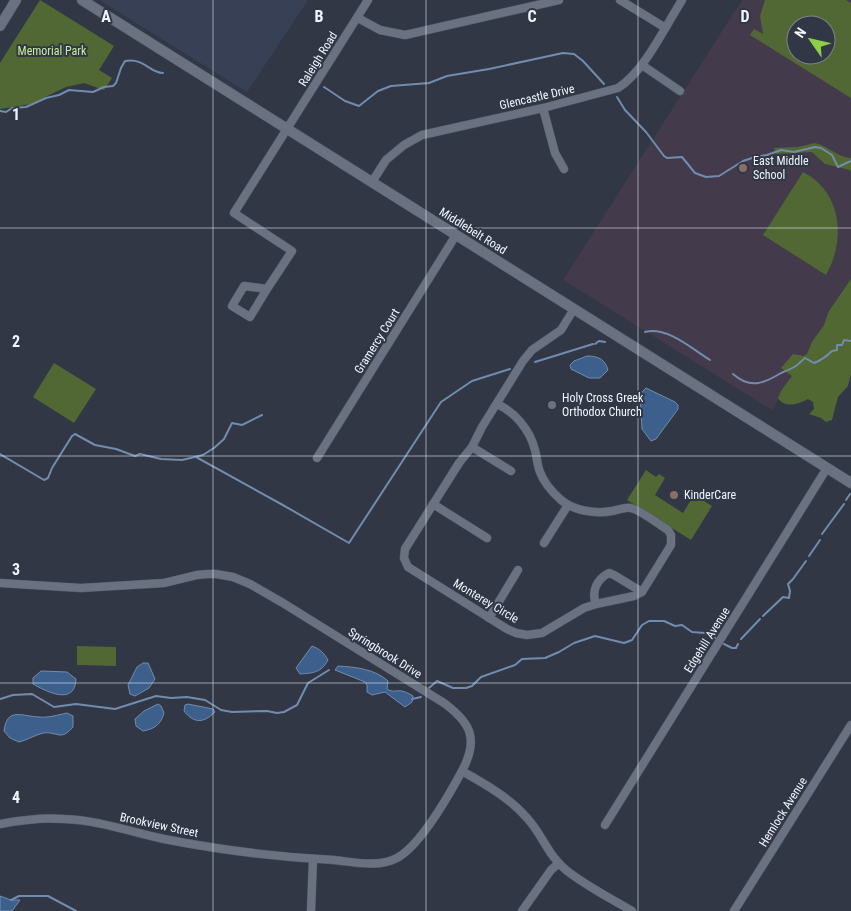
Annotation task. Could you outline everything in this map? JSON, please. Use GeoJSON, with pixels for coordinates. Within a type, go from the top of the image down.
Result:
{"type":"FeatureCollection","features":[{"type":"Feature","properties":{"kind":"street"},"geometry":{"type":"LineString","coordinates":[[0,26],[16,0]]}},
{"type":"Feature","properties":{"kind":"street","name":"Middlebelt Road"},"geometry":{"type":"LineString","coordinates":[[82,0],[851,483]]}},
{"type":"Feature","properties":{"kind":"street","name":"Raleigh Road"},"geometry":{"type":"LineString","coordinates":[[268,289],[292,251],[234,213],[368,0]]}},
{"type":"Feature","properties":{"kind":"street"},"geometry":{"type":"LineString","coordinates":[[358,18],[380,30],[405,35],[560,0]]}},
{"type":"Feature","properties":{"kind":"street"},"geometry":{"type":"LineString","coordinates":[[620,0],[664,27]]}},
{"type":"Feature","properties":{"kind":"street","name":"Glencastle Drive"},"geometry":{"type":"LineString","coordinates":[[372,182],[391,156],[404,145],[422,135],[543,108],[618,88],[627,82],[642,65],[682,0]]}},
{"type":"Feature","properties":{"kind":"street"},"geometry":{"type":"LineString","coordinates":[[642,65],[680,91]]}},
{"type":"Feature","properties":{"kind":"street"},"geometry":{"type":"LineString","coordinates":[[543,108],[555,153],[564,168]]}},
{"type":"Feature","properties":{"kind":"street","name":"Gramercy Court"},"geometry":{"type":"LineString","coordinates":[[316,458],[456,235]]}},
{"type":"Feature","properties":{"kind":"street"},"geometry":{"type":"LineString","coordinates":[[244,286],[268,289],[250,317],[232,306],[244,286]]}},
{"type":"Feature","properties":{"kind":"street","name":"Monterey Circle"},"geometry":{"type":"LineString","coordinates":[[574,309],[561,330],[532,350],[523,361],[472,446],[433,504],[406,549],[404,558],[408,567],[489,618],[516,633],[527,635],[542,633],[568,616],[596,604],[634,596],[642,592]]}},
{"type":"Feature","properties":{"kind":"street"},"geometry":{"type":"LineString","coordinates":[[497,404],[508,409],[520,422],[534,447],[540,472],[549,488],[568,505],[600,512],[632,508],[668,530],[672,536],[671,545],[642,592],[614,575],[609,574],[603,576],[594,590],[593,597],[596,604]]}},
{"type":"Feature","properties":{"kind":"street"},"geometry":{"type":"LineString","coordinates":[[472,446],[511,471]]}},
{"type":"Feature","properties":{"kind":"street","name":"Edgehill Avenue"},"geometry":{"type":"LineString","coordinates":[[605,825],[827,468]]}},
{"type":"Feature","properties":{"kind":"street"},"geometry":{"type":"LineString","coordinates":[[433,504],[487,538]]}},
{"type":"Feature","properties":{"kind":"street"},"geometry":{"type":"LineString","coordinates":[[544,543],[568,505]]}},
{"type":"Feature","properties":{"kind":"street"},"geometry":{"type":"LineString","coordinates":[[489,618],[518,570]]}},
{"type":"Feature","properties":{"kind":"street","name":"Springbrook Drive"},"geometry":{"type":"LineString","coordinates":[[0,583],[81,588],[155,584],[197,575],[216,574],[242,580],[283,603],[459,714],[470,731],[471,739],[468,759],[427,829],[410,848],[398,858],[382,864],[313,859]]}},
{"type":"Feature","properties":{"kind":"street","name":"Hemlock Avenue"},"geometry":{"type":"LineString","coordinates":[[734,911],[851,725]]}},
{"type":"Feature","properties":{"kind":"street"},"geometry":{"type":"LineString","coordinates":[[462,771],[517,807],[528,819],[553,856],[566,870],[632,911]]}},
{"type":"Feature","properties":{"kind":"street","name":"Brookview Street"},"geometry":{"type":"LineString","coordinates":[[0,824],[64,818],[198,845],[313,859]]}},
{"type":"Feature","properties":{"kind":"street"},"geometry":{"type":"LineString","coordinates":[[311,911],[313,859]]}},
{"type":"Feature","properties":{"kind":"street"},"geometry":{"type":"LineString","coordinates":[[522,911],[551,870],[559,863]]}},
{"type":"Feature","properties":{"kind":"shaded area"},"geometry":{"type":"Polygon","coordinates":[[[99,0],[308,0],[247,92],[99,0]]]}},
{"type":"Feature","properties":{"kind":"shaded area","name":"East Middle School"},"geometry":{"type":"Polygon","coordinates":[[[742,0],[851,0],[851,286],[772,410],[563,280],[742,0]]]}},
{"type":"Feature","properties":{"kind":"green space","name":"Memorial Park"},"geometry":{"type":"Polygon","coordinates":[[[40,0],[114,46],[99,70],[112,78],[104,90],[84,83],[66,87],[31,104],[0,109],[0,63],[40,0]]]}},
{"type":"Feature","properties":{"kind":"green space"},"geometry":{"type":"Polygon","coordinates":[[[765,0],[846,0],[851,3],[851,98],[798,65],[836,65],[836,15],[786,15],[786,57],[750,35],[754,29],[763,34],[760,16],[765,0]]]}},
{"type":"Feature","properties":{"kind":"green space"},"geometry":{"type":"Polygon","coordinates":[[[815,143],[841,156],[851,158],[851,172],[850,170],[825,164],[812,152],[776,154],[774,148],[798,147],[815,143]]]}},
{"type":"Feature","properties":{"kind":"green space"},"geometry":{"type":"Polygon","coordinates":[[[803,172],[816,181],[826,192],[833,204],[837,218],[836,247],[826,275],[763,235],[803,172]]]}},
{"type":"Feature","properties":{"kind":"green space"},"geometry":{"type":"Polygon","coordinates":[[[851,279],[851,374],[848,386],[838,397],[832,420],[826,422],[809,414],[814,409],[813,402],[808,399],[796,404],[788,404],[778,398],[792,376],[781,368],[793,354],[804,356],[807,354],[812,342],[824,325],[829,311],[851,279]]]}},
{"type":"Feature","properties":{"kind":"green space"},"geometry":{"type":"Polygon","coordinates":[[[54,363],[96,389],[74,423],[33,397],[54,363]]]}},
{"type":"Feature","properties":{"kind":"green space"},"geometry":{"type":"Polygon","coordinates":[[[646,470],[656,477],[659,474],[665,478],[655,495],[683,513],[694,495],[712,506],[691,540],[627,500],[646,470]]]}},
{"type":"Feature","properties":{"kind":"green space"},"geometry":{"type":"Polygon","coordinates":[[[77,646],[116,647],[116,666],[77,665],[77,646]]]}},
{"type":"Feature","properties":{"kind":"water"},"geometry":{"type":"Polygon","coordinates":[[[587,356],[598,358],[605,363],[608,370],[600,378],[589,378],[571,369],[570,365],[574,361],[587,356]]]}},
{"type":"Feature","properties":{"kind":"water"},"geometry":{"type":"Polygon","coordinates":[[[646,388],[678,405],[678,409],[656,439],[651,441],[642,429],[640,394],[646,388]]]}},
{"type":"Feature","properties":{"kind":"water"},"geometry":{"type":"Polygon","coordinates":[[[312,646],[322,652],[328,660],[322,668],[313,673],[300,674],[296,668],[312,646]]]}},
{"type":"Feature","properties":{"kind":"water"},"geometry":{"type":"Polygon","coordinates":[[[143,663],[148,663],[155,679],[149,688],[135,696],[130,694],[128,685],[137,667],[143,663]]]}},
{"type":"Feature","properties":{"kind":"water"},"geometry":{"type":"Polygon","coordinates":[[[338,666],[371,671],[388,681],[387,689],[402,691],[413,696],[412,702],[405,707],[385,692],[372,695],[367,692],[365,682],[335,670],[338,666]]]}},
{"type":"Feature","properties":{"kind":"water"},"geometry":{"type":"Polygon","coordinates":[[[41,671],[67,672],[76,679],[74,687],[66,695],[59,695],[39,687],[33,684],[33,678],[41,671]]]}},
{"type":"Feature","properties":{"kind":"water"},"geometry":{"type":"Polygon","coordinates":[[[158,704],[164,713],[157,725],[143,731],[136,726],[135,719],[144,711],[158,704]]]}},
{"type":"Feature","properties":{"kind":"water"},"geometry":{"type":"Polygon","coordinates":[[[185,705],[213,709],[215,712],[203,720],[195,720],[184,711],[185,705]]]}},
{"type":"Feature","properties":{"kind":"water"},"geometry":{"type":"Polygon","coordinates":[[[67,713],[73,716],[73,727],[62,735],[43,733],[19,742],[10,738],[4,731],[8,719],[12,716],[46,717],[67,713]]]}},
{"type":"Feature","properties":{"kind":"water"},"geometry":{"type":"Polygon","coordinates":[[[0,896],[11,900],[20,900],[12,911],[0,911],[0,896]]]}},
{"type":"Feature","properties":{"kind":"waterway"},"geometry":{"type":"LineString","coordinates":[[324,87],[345,101],[359,106],[378,91],[391,86],[429,83],[447,76],[563,53],[574,54],[604,84]]}},
{"type":"Feature","properties":{"kind":"waterway"},"geometry":{"type":"LineString","coordinates":[[0,111],[6,112],[12,108],[26,107],[69,90],[93,92],[104,87],[113,86],[125,61],[143,63],[154,71],[163,73]]}},
{"type":"Feature","properties":{"kind":"waterway"},"geometry":{"type":"LineString","coordinates":[[617,97],[625,110],[646,132],[664,156],[667,158],[682,157],[695,173],[706,177],[719,176],[743,161],[781,150],[794,152],[815,147],[821,148],[832,155],[838,167],[851,161]]}},
{"type":"Feature","properties":{"kind":"waterway"},"geometry":{"type":"LineString","coordinates":[[645,332],[662,332],[670,335],[710,360]]}},
{"type":"Feature","properties":{"kind":"waterway"},"geometry":{"type":"LineString","coordinates":[[733,374],[745,382],[762,382],[794,367],[805,358],[814,363],[817,362],[832,351],[837,350],[837,345],[842,345],[844,340],[851,341]]}},
{"type":"Feature","properties":{"kind":"waterway"},"geometry":{"type":"LineString","coordinates":[[595,344],[599,341],[605,342]]}},
{"type":"Feature","properties":{"kind":"waterway"},"geometry":{"type":"LineString","coordinates":[[535,362],[593,344]]}},
{"type":"Feature","properties":{"kind":"waterway"},"geometry":{"type":"LineString","coordinates":[[196,457],[349,543],[441,402],[472,381],[510,369]]}},
{"type":"Feature","properties":{"kind":"waterway"},"geometry":{"type":"LineString","coordinates":[[0,454],[44,480],[48,478],[52,468],[75,434],[95,445],[116,449],[135,456],[140,454],[161,459],[182,460],[203,455],[214,448],[224,439],[232,423],[242,425],[262,415]]}},
{"type":"Feature","properties":{"kind":"waterway"},"geometry":{"type":"LineString","coordinates":[[846,500],[850,494]]}},
{"type":"Feature","properties":{"kind":"waterway"},"geometry":{"type":"LineString","coordinates":[[822,534],[844,504]]}},
{"type":"Feature","properties":{"kind":"waterway"},"geometry":{"type":"LineString","coordinates":[[809,556],[820,540]]}},
{"type":"Feature","properties":{"kind":"waterway"},"geometry":{"type":"LineString","coordinates":[[763,616],[783,597],[789,598],[788,584],[806,561]]}},
{"type":"Feature","properties":{"kind":"waterway"},"geometry":{"type":"LineString","coordinates":[[741,639],[760,619]]}},
{"type":"Feature","properties":{"kind":"waterway"},"geometry":{"type":"LineString","coordinates":[[429,688],[437,681],[453,688],[466,688],[472,686],[481,677],[515,665],[522,659],[545,658],[574,643],[595,636],[624,643],[632,640],[642,625],[649,621],[664,621],[675,626],[682,625],[692,632],[705,633],[715,638]]}},
{"type":"Feature","properties":{"kind":"waterway"},"geometry":{"type":"LineString","coordinates":[[724,644],[732,648],[736,648],[738,644]]}},
{"type":"Feature","properties":{"kind":"waterway"},"geometry":{"type":"LineString","coordinates":[[0,699],[13,695],[32,694],[54,707],[76,704],[115,709],[156,696],[171,698],[187,697],[205,700],[221,710],[232,712],[267,711],[277,713],[284,712],[297,705],[308,683],[329,670]]}},
{"type":"Feature","properties":{"kind":"waterway"},"geometry":{"type":"LineString","coordinates":[[412,699],[421,697]]}},
{"type":"Feature","properties":{"kind":"waterway"},"geometry":{"type":"LineString","coordinates":[[11,900],[19,896],[48,896],[76,911]]}},
{"type":"Feature","properties":{"kind":"place","name":"East Middle School"},"geometry":{"type":"Point","coordinates":[743,168]}},
{"type":"Feature","properties":{"kind":"place","name":"Holy Cross Greek Orthodox Church"},"geometry":{"type":"Point","coordinates":[552,405]}},
{"type":"Feature","properties":{"kind":"place","name":"KinderCare"},"geometry":{"type":"Point","coordinates":[674,495]}}]}
